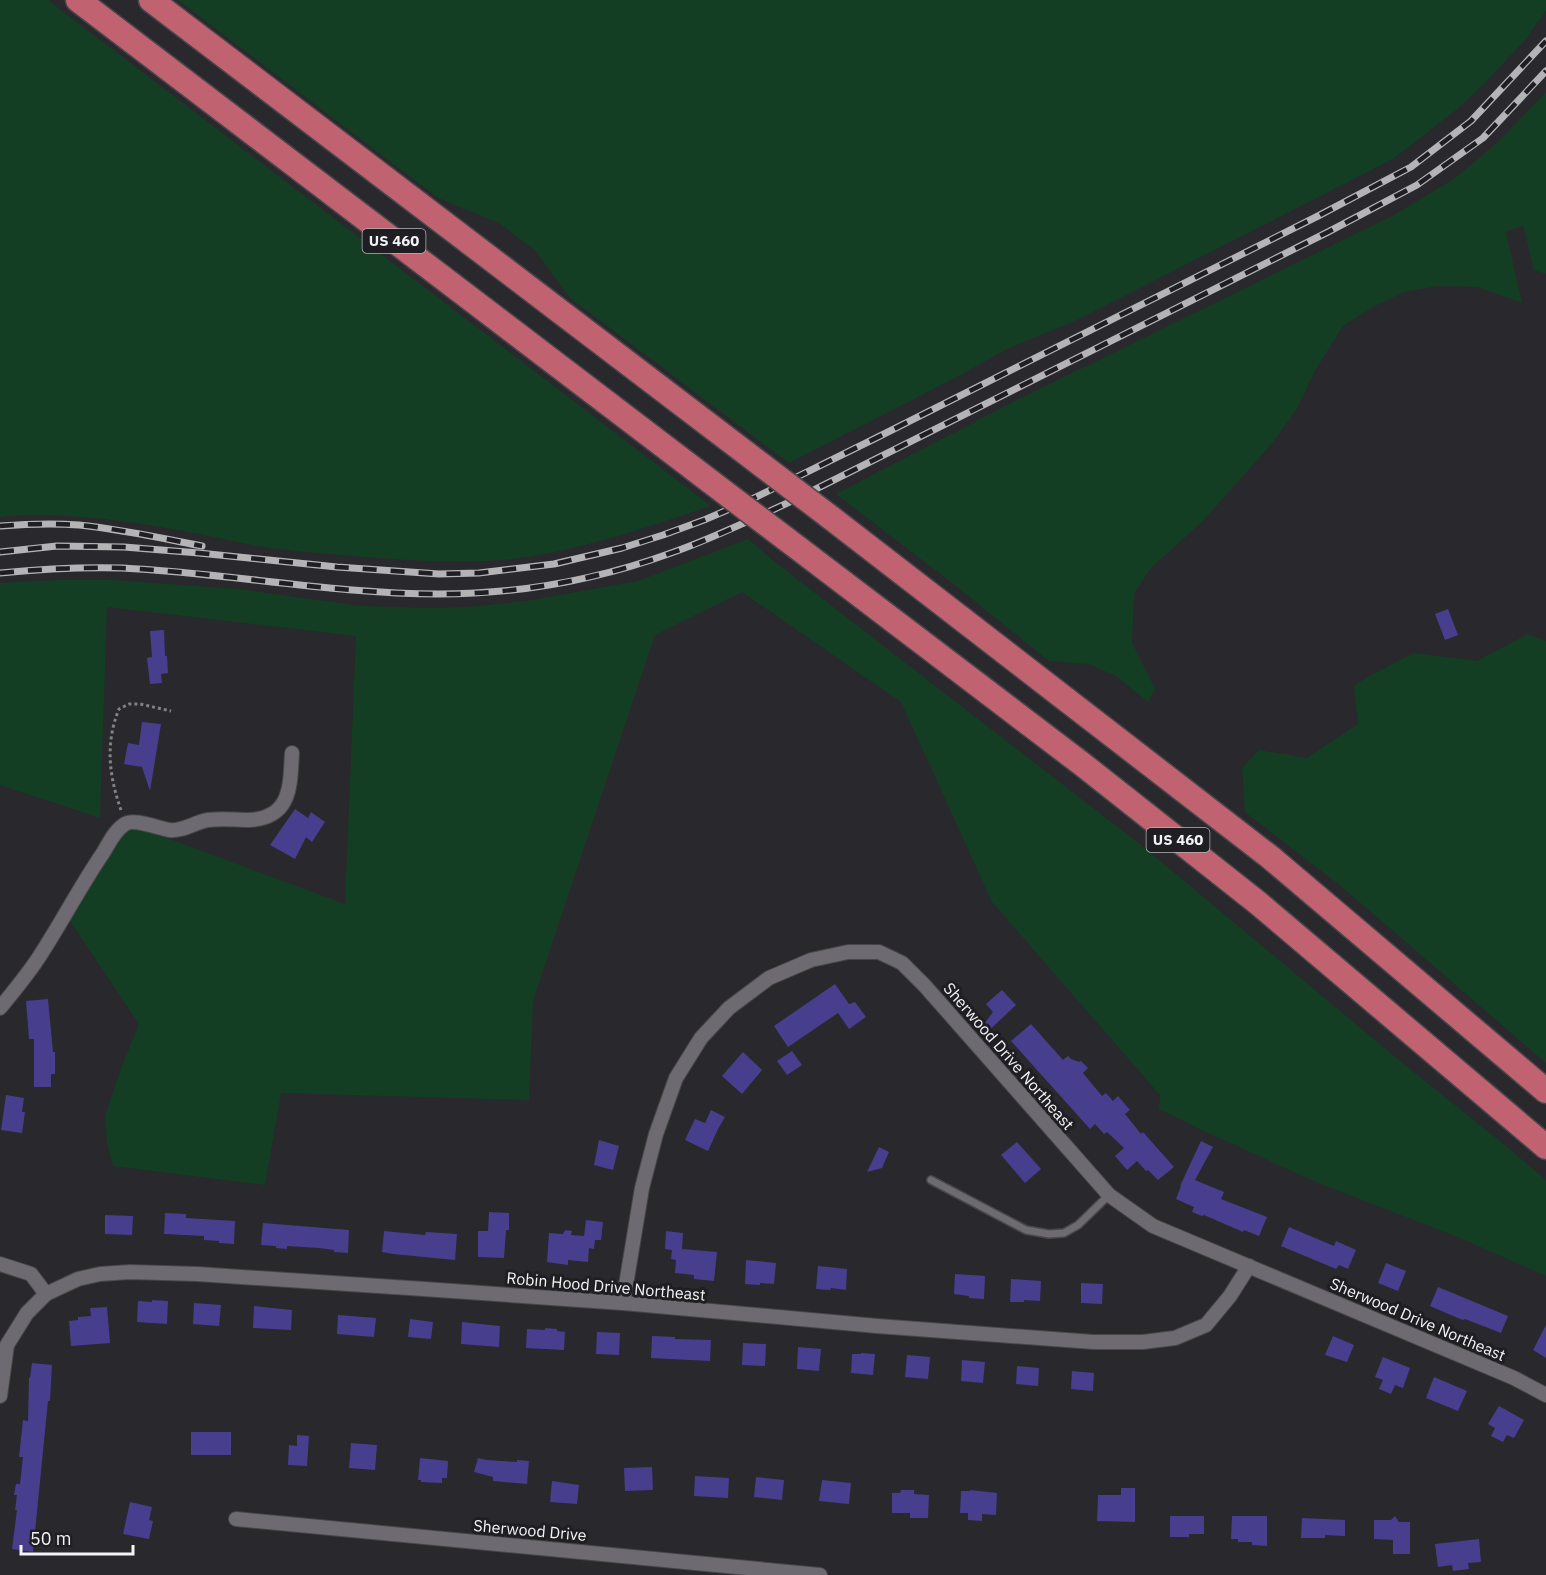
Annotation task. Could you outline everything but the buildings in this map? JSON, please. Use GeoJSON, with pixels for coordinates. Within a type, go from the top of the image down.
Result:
{"type":"FeatureCollection","features":[{"type":"Feature","properties":{"kind":"highway","name":"US 460"},"geometry":{"type":"LineString","coordinates":[[78,0],[1082,764],[1258,903],[1546,1147]]}},
{"type":"Feature","properties":{"kind":"highway","name":"US 460"},"geometry":{"type":"LineString","coordinates":[[151,0],[763,466],[1270,857],[1546,1091]]}},
{"type":"Feature","properties":{"kind":"street"},"geometry":{"type":"LineString","coordinates":[[0,1008],[40,955],[85,879],[115,834],[126,823],[142,823],[151,827],[175,830],[206,820],[252,820],[264,817],[276,811],[284,803],[289,792],[292,753]]}},
{"type":"Feature","properties":{"kind":"street","name":"Sherwood Drive Northeast"},"geometry":{"type":"LineString","coordinates":[[624,1303],[642,1188],[657,1134],[675,1078],[700,1038],[729,1008],[769,978],[811,960],[848,952],[879,952],[902,963],[925,986],[1109,1195],[1152,1226],[1514,1378],[1546,1395]]}},
{"type":"Feature","properties":{"kind":"street"},"geometry":{"type":"LineString","coordinates":[[0,1264],[31,1274],[46,1294]]}},
{"type":"Feature","properties":{"kind":"street","name":"Robin Hood Drive Northeast"},"geometry":{"type":"LineString","coordinates":[[0,1396],[7,1345],[27,1313],[46,1294],[78,1280],[100,1274],[130,1272],[197,1275],[424,1289],[624,1303],[889,1327],[1093,1342],[1143,1342],[1175,1338],[1206,1325],[1230,1296],[1249,1266]]}},
{"type":"Feature","properties":{"kind":"street","name":"Sherwood Drive"},"geometry":{"type":"LineString","coordinates":[[236,1519],[820,1575]]}},
{"type":"Feature","properties":{"kind":"lane"},"geometry":{"type":"LineString","coordinates":[[931,1180],[1026,1230],[1049,1234],[1064,1233],[1078,1225],[1109,1195]]}},
{"type":"Feature","properties":{"kind":"path"},"geometry":{"type":"LineString","coordinates":[[126,823],[116,796],[111,773],[110,744],[113,722],[119,709],[129,704],[140,704],[171,711]]}},
{"type":"Feature","properties":{"kind":"green space"},"geometry":{"type":"Polygon","coordinates":[[[0,0],[48,0],[711,506],[574,548],[528,557],[467,562],[426,561],[282,549],[197,533],[86,517],[20,515],[0,517],[0,0]]]}},
{"type":"Feature","properties":{"kind":"green space"},"geometry":{"type":"Polygon","coordinates":[[[178,0],[1546,0],[1546,11],[1525,40],[1482,86],[1456,110],[1393,159],[1077,320],[1007,349],[789,463],[570,298],[535,250],[499,223],[438,198],[178,0]]]}},
{"type":"Feature","properties":{"kind":"green space"},"geometry":{"type":"Polygon","coordinates":[[[1546,92],[1546,274],[1534,270],[1523,225],[1506,232],[1522,303],[1478,287],[1438,286],[1404,292],[1373,307],[1343,326],[1316,369],[1296,410],[1273,442],[1203,521],[1150,569],[1134,594],[1132,643],[1155,689],[1148,702],[1116,676],[1088,664],[1049,661],[836,494],[1013,402],[1394,215],[1454,179],[1497,143],[1546,92]]]}},
{"type":"Feature","properties":{"kind":"green space"},"geometry":{"type":"Polygon","coordinates":[[[748,539],[1141,845],[1546,1180],[1546,1276],[1460,1238],[1316,1182],[1159,1109],[1160,1095],[992,902],[901,702],[742,592],[655,635],[533,1001],[529,1100],[281,1093],[265,1185],[113,1166],[107,1143],[105,1116],[139,1024],[70,921],[123,834],[129,828],[137,827],[345,904],[356,636],[107,607],[100,818],[0,785],[0,583],[113,580],[238,589],[361,606],[469,607],[526,601],[638,581],[748,539]]]}},
{"type":"Feature","properties":{"kind":"green space"},"geometry":{"type":"Polygon","coordinates":[[[1528,634],[1546,641],[1546,1063],[1342,887],[1245,812],[1242,768],[1259,750],[1307,758],[1358,724],[1354,686],[1414,653],[1477,661],[1528,634]]]}},
{"type":"Feature","properties":{"kind":"railway"},"geometry":{"type":"LineString","coordinates":[[0,552],[57,546],[124,547],[337,567],[439,574],[479,573],[554,564],[622,548],[663,535],[746,502],[870,441],[1411,167],[1471,121],[1546,41]]}},
{"type":"Feature","properties":{"kind":"railway"},"geometry":{"type":"LineString","coordinates":[[0,573],[122,568],[360,591],[439,594],[498,591],[557,584],[643,563],[703,541],[796,499],[1417,185],[1483,138],[1546,71]]}},
{"type":"Feature","properties":{"kind":"railway"},"geometry":{"type":"LineString","coordinates":[[0,526],[79,525],[125,531],[202,546]]}}]}
